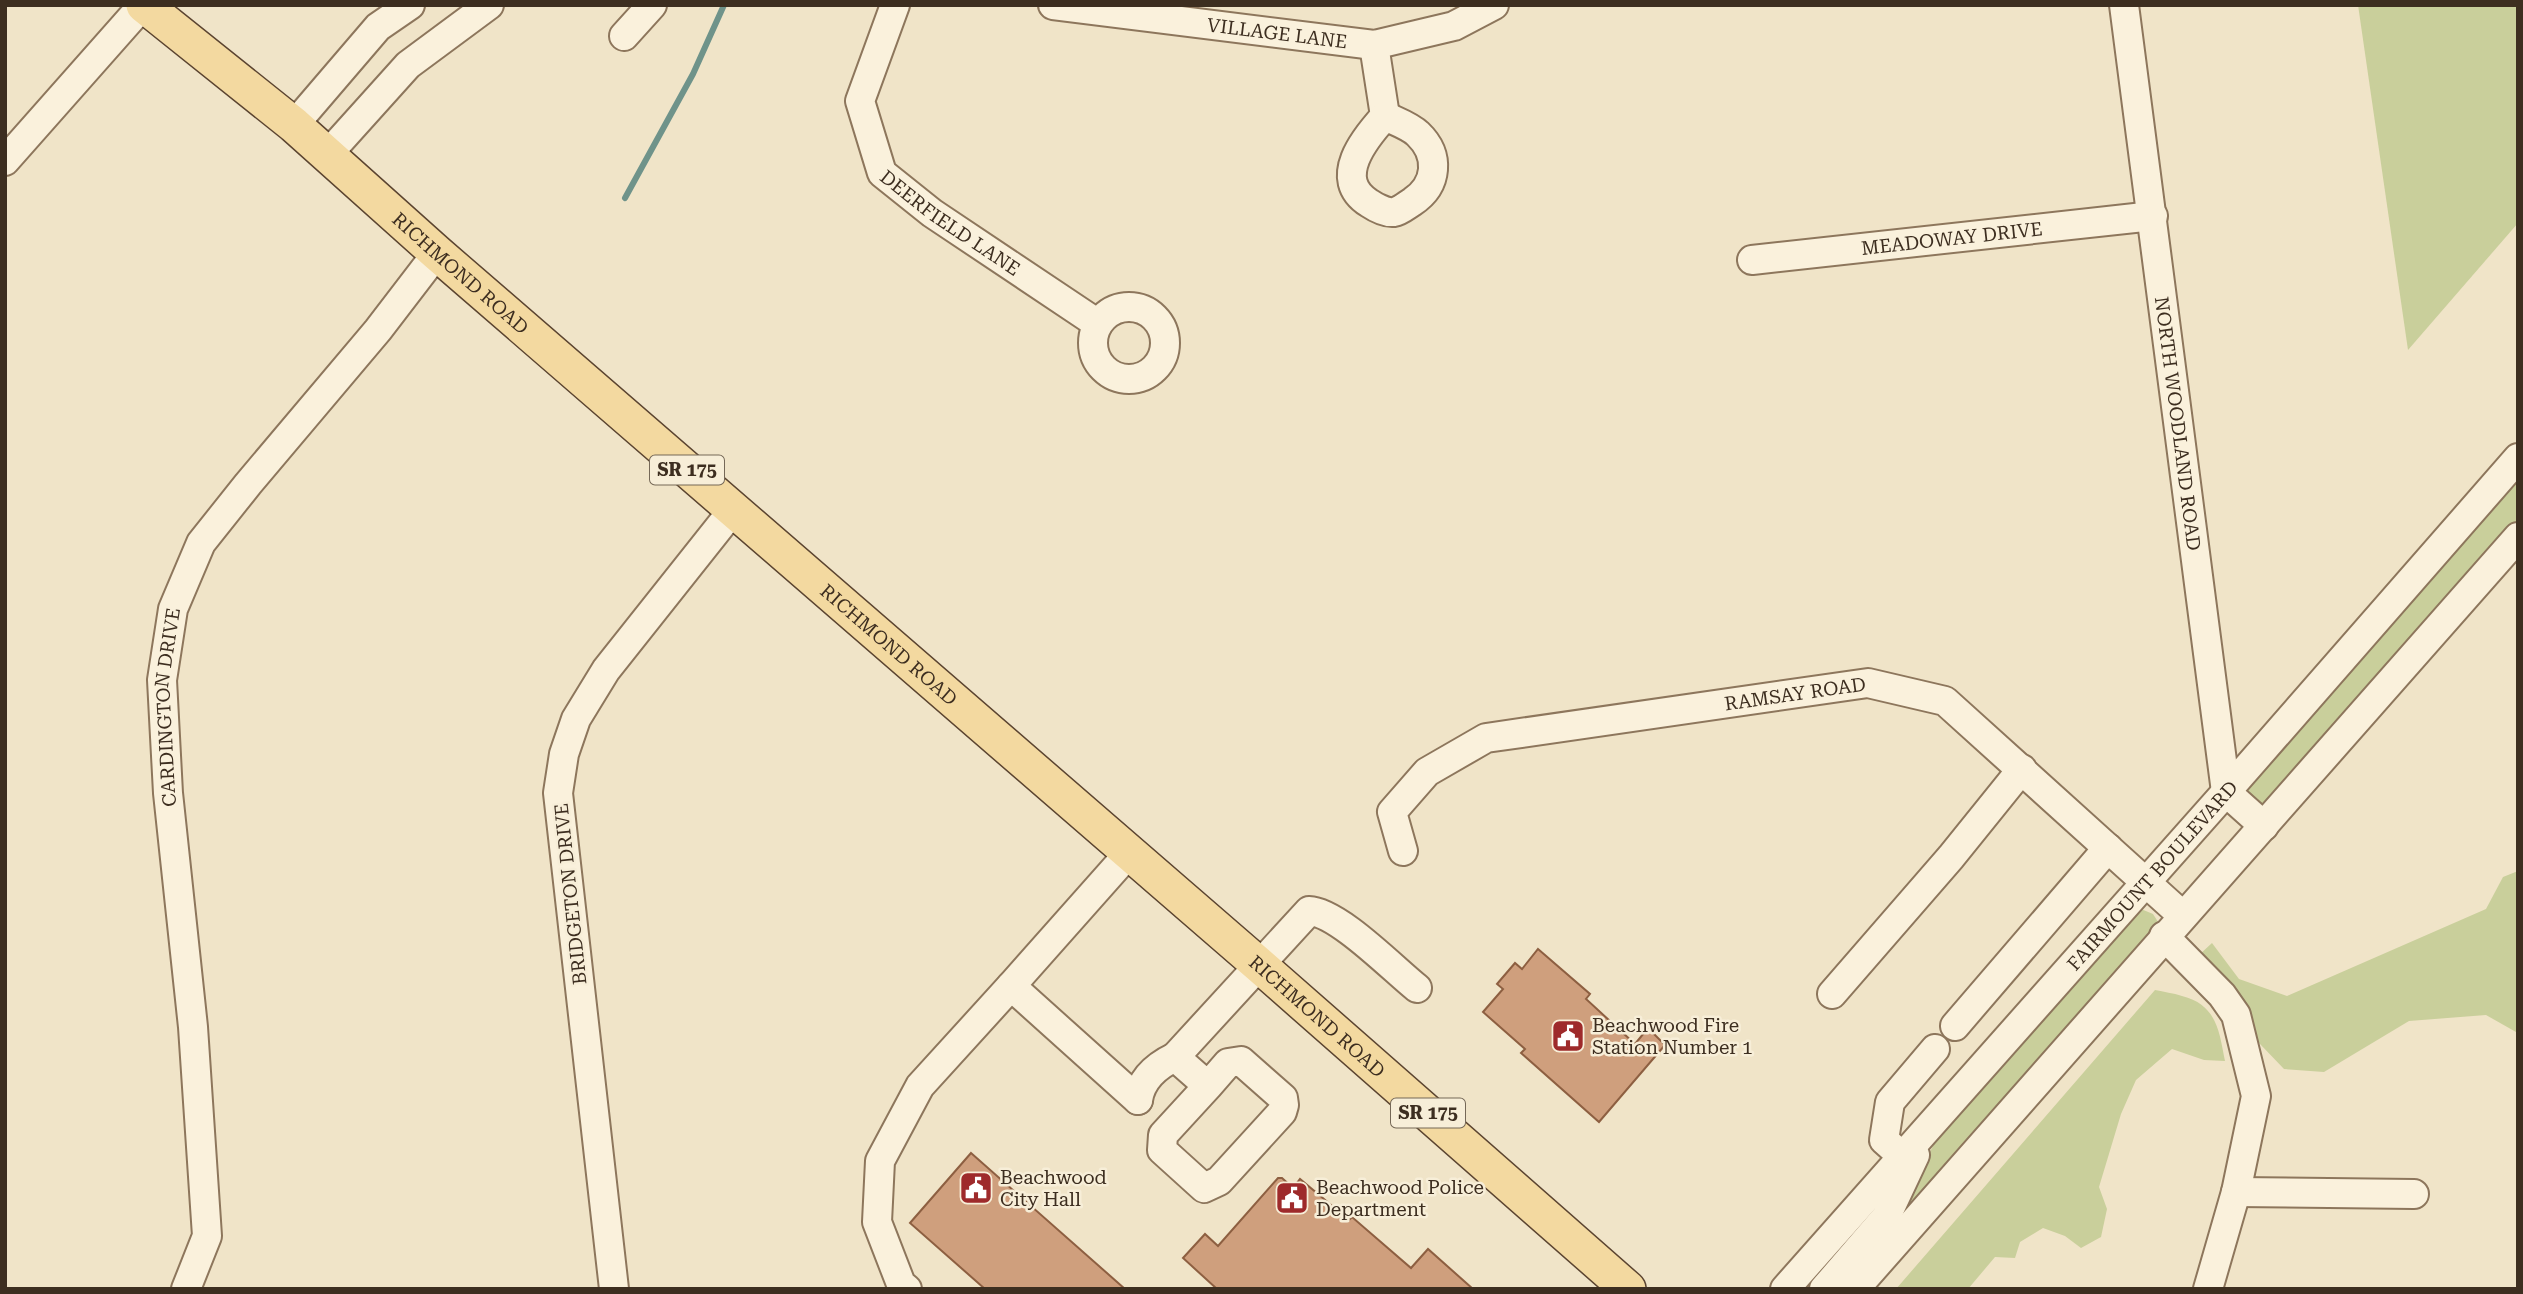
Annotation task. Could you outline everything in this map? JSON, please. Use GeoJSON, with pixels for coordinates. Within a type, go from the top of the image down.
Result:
{"type":"FeatureCollection","features":[{"type":"Feature","properties":{"kind":"main road","name":"RICHMOND ROAD"},"geometry":{"type":"LineString","coordinates":[[143,5],[294,125],[437,253],[1258,964],[1628,1289]]}},
{"type":"Feature","properties":{"kind":"street"},"geometry":{"type":"LineString","coordinates":[[5,161],[143,5]]}},
{"type":"Feature","properties":{"kind":"street"},"geometry":{"type":"LineString","coordinates":[[294,125],[378,27],[410,5]]}},
{"type":"Feature","properties":{"kind":"street"},"geometry":{"type":"LineString","coordinates":[[327,155],[408,65],[489,5]]}},
{"type":"Feature","properties":{"kind":"street"},"geometry":{"type":"LineString","coordinates":[[624,36],[652,5]]}},
{"type":"Feature","properties":{"kind":"street","name":"DEERFIELD LANE"},"geometry":{"type":"LineString","coordinates":[[895,5],[860,101],[882,173],[932,213],[1098,324]]}},
{"type":"Feature","properties":{"kind":"street","name":"VILLAGE LANE"},"geometry":{"type":"LineString","coordinates":[[1053,5],[1374,45],[1450,16],[1494,5]]}},
{"type":"Feature","properties":{"kind":"street","name":"NORTH WOODLAND ROAD"},"geometry":{"type":"LineString","coordinates":[[2124,5],[2226,792]]}},
{"type":"Feature","properties":{"kind":"street"},"geometry":{"type":"LineString","coordinates":[[1374,45],[1385,116]]}},
{"type":"Feature","properties":{"kind":"street","name":"MEADOWAY DRIVE"},"geometry":{"type":"LineString","coordinates":[[1752,260],[2153,216]]}},
{"type":"Feature","properties":{"kind":"street","name":"CARDINGTON DRIVE"},"geometry":{"type":"LineString","coordinates":[[186,1289],[207,1237],[192,1027],[168,793],[162,680],[173,609],[201,543],[247,484],[378,330],[437,253]]}},
{"type":"Feature","properties":{"kind":"street","name":"FAIRMOUNT BOULEVARD"},"geometry":{"type":"LineString","coordinates":[[1785,1289],[2518,458]]}},
{"type":"Feature","properties":{"kind":"street","name":"BRIDGETON DRIVE"},"geometry":{"type":"LineString","coordinates":[[614,1289],[558,793],[564,754],[576,719],[606,670],[733,510]]}},
{"type":"Feature","properties":{"kind":"street"},"geometry":{"type":"LineString","coordinates":[[1855,1289],[2518,537]]}},
{"type":"Feature","properties":{"kind":"street","name":"RAMSAY ROAD"},"geometry":{"type":"LineString","coordinates":[[1402,851],[1392,812],[1427,772],[1486,738],[1868,682],[1945,701],[2183,916]]}},
{"type":"Feature","properties":{"kind":"street"},"geometry":{"type":"LineString","coordinates":[[1832,994],[1951,857],[2022,769]]}},
{"type":"Feature","properties":{"kind":"street"},"geometry":{"type":"LineString","coordinates":[[2226,792],[2264,826]]}},
{"type":"Feature","properties":{"kind":"street"},"geometry":{"type":"LineString","coordinates":[[1955,1026],[2108,848]]}},
{"type":"Feature","properties":{"kind":"street"},"geometry":{"type":"LineString","coordinates":[[907,1289],[901,1284],[877,1222],[880,1161],[920,1086],[1129,853]]}},
{"type":"Feature","properties":{"kind":"street"},"geometry":{"type":"LineString","coordinates":[[1012,986],[1138,1100],[1140,1086],[1160,1064],[1175,1057],[1258,964],[1310,911],[1318,911],[1335,919],[1417,988]]}},
{"type":"Feature","properties":{"kind":"street"},"geometry":{"type":"LineString","coordinates":[[2164,936],[2221,995],[2236,1015],[2256,1096],[2236,1192],[2208,1289]]}},
{"type":"Feature","properties":{"kind":"street"},"geometry":{"type":"LineString","coordinates":[[1902,1156],[1884,1140],[1890,1102],[1935,1049]]}},
{"type":"Feature","properties":{"kind":"street"},"geometry":{"type":"LineString","coordinates":[[1175,1057],[1208,1086]]}},
{"type":"Feature","properties":{"kind":"street"},"geometry":{"type":"LineString","coordinates":[[1241,1061],[1283,1098],[1284,1105],[1282,1112],[1219,1181],[1204,1188],[1162,1150],[1161,1143],[1163,1135],[1208,1086],[1228,1063],[1241,1061]]}},
{"type":"Feature","properties":{"kind":"street"},"geometry":{"type":"LineString","coordinates":[[1824,1289],[1886,1217],[1929,1127]]}},
{"type":"Feature","properties":{"kind":"street"},"geometry":{"type":"LineString","coordinates":[[2236,1192],[2414,1194]]}},
{"type":"Feature","properties":{"kind":"green space"},"geometry":{"type":"Polygon","coordinates":[[[2358,5],[2518,5],[2518,223],[2408,350],[2358,5]]]}},
{"type":"Feature","properties":{"kind":"green space"},"geometry":{"type":"Polygon","coordinates":[[[2518,472],[2518,521],[2274,799],[2264,804],[2253,800],[2247,791],[2250,778],[2518,472]]]}},
{"type":"Feature","properties":{"kind":"green space"},"geometry":{"type":"Polygon","coordinates":[[[2518,871],[2518,1037],[2516,1032],[2486,1015],[2409,1021],[2324,1072],[2284,1069],[2237,1020],[2199,955],[2212,943],[2239,979],[2287,996],[2486,909],[2503,877],[2518,871]]]}},
{"type":"Feature","properties":{"kind":"green space"},"geometry":{"type":"Polygon","coordinates":[[[2141,909],[2153,914],[2160,925],[1901,1227],[1893,1221],[1940,1133],[2130,915],[2141,909]]]}},
{"type":"Feature","properties":{"kind":"green space"},"geometry":{"type":"Polygon","coordinates":[[[2155,990],[2194,1000],[2203,1006],[2218,1030],[2225,1061],[2204,1060],[2172,1049],[2136,1080],[2121,1114],[2099,1187],[2107,1209],[2101,1237],[2081,1248],[2065,1236],[2043,1228],[2020,1242],[2015,1258],[1995,1257],[1968,1289],[1896,1289],[2155,990]]]}},
{"type":"Feature","properties":{"kind":"building","name":"Beachwood Fire Station Number 1"},"geometry":{"type":"Polygon","coordinates":[[[1538,949],[1590,994],[1586,999],[1635,1044],[1648,1028],[1665,1045],[1599,1122],[1521,1053],[1525,1049],[1483,1012],[1503,989],[1497,984],[1515,963],[1522,969],[1538,949]]]}},
{"type":"Feature","properties":{"kind":"building","name":"Beachwood City Hall"},"geometry":{"type":"Polygon","coordinates":[[[971,1153],[1125,1289],[985,1289],[910,1223],[971,1153]]]}},
{"type":"Feature","properties":{"kind":"building"},"geometry":{"type":"Polygon","coordinates":[[[1278,1178],[1282,1178],[1293,1188],[1300,1179],[1349,1220],[1352,1217],[1411,1268],[1428,1249],[1473,1289],[1217,1289],[1183,1258],[1205,1234],[1218,1246],[1278,1178]]]}},
{"type":"Feature","properties":{"kind":"waterway"},"geometry":{"type":"LineString","coordinates":[[625,198],[693,74],[724,5]]}},
{"type":"Feature","properties":{"kind":"place","name":"Beachwood Fire Station Number 1"},"geometry":{"type":"Point","coordinates":[1568,1036]}},
{"type":"Feature","properties":{"kind":"place","name":"Beachwood City Hall"},"geometry":{"type":"Point","coordinates":[976,1188]}},
{"type":"Feature","properties":{"kind":"place","name":"Beachwood Police Department"},"geometry":{"type":"Point","coordinates":[1292,1198]}}]}
